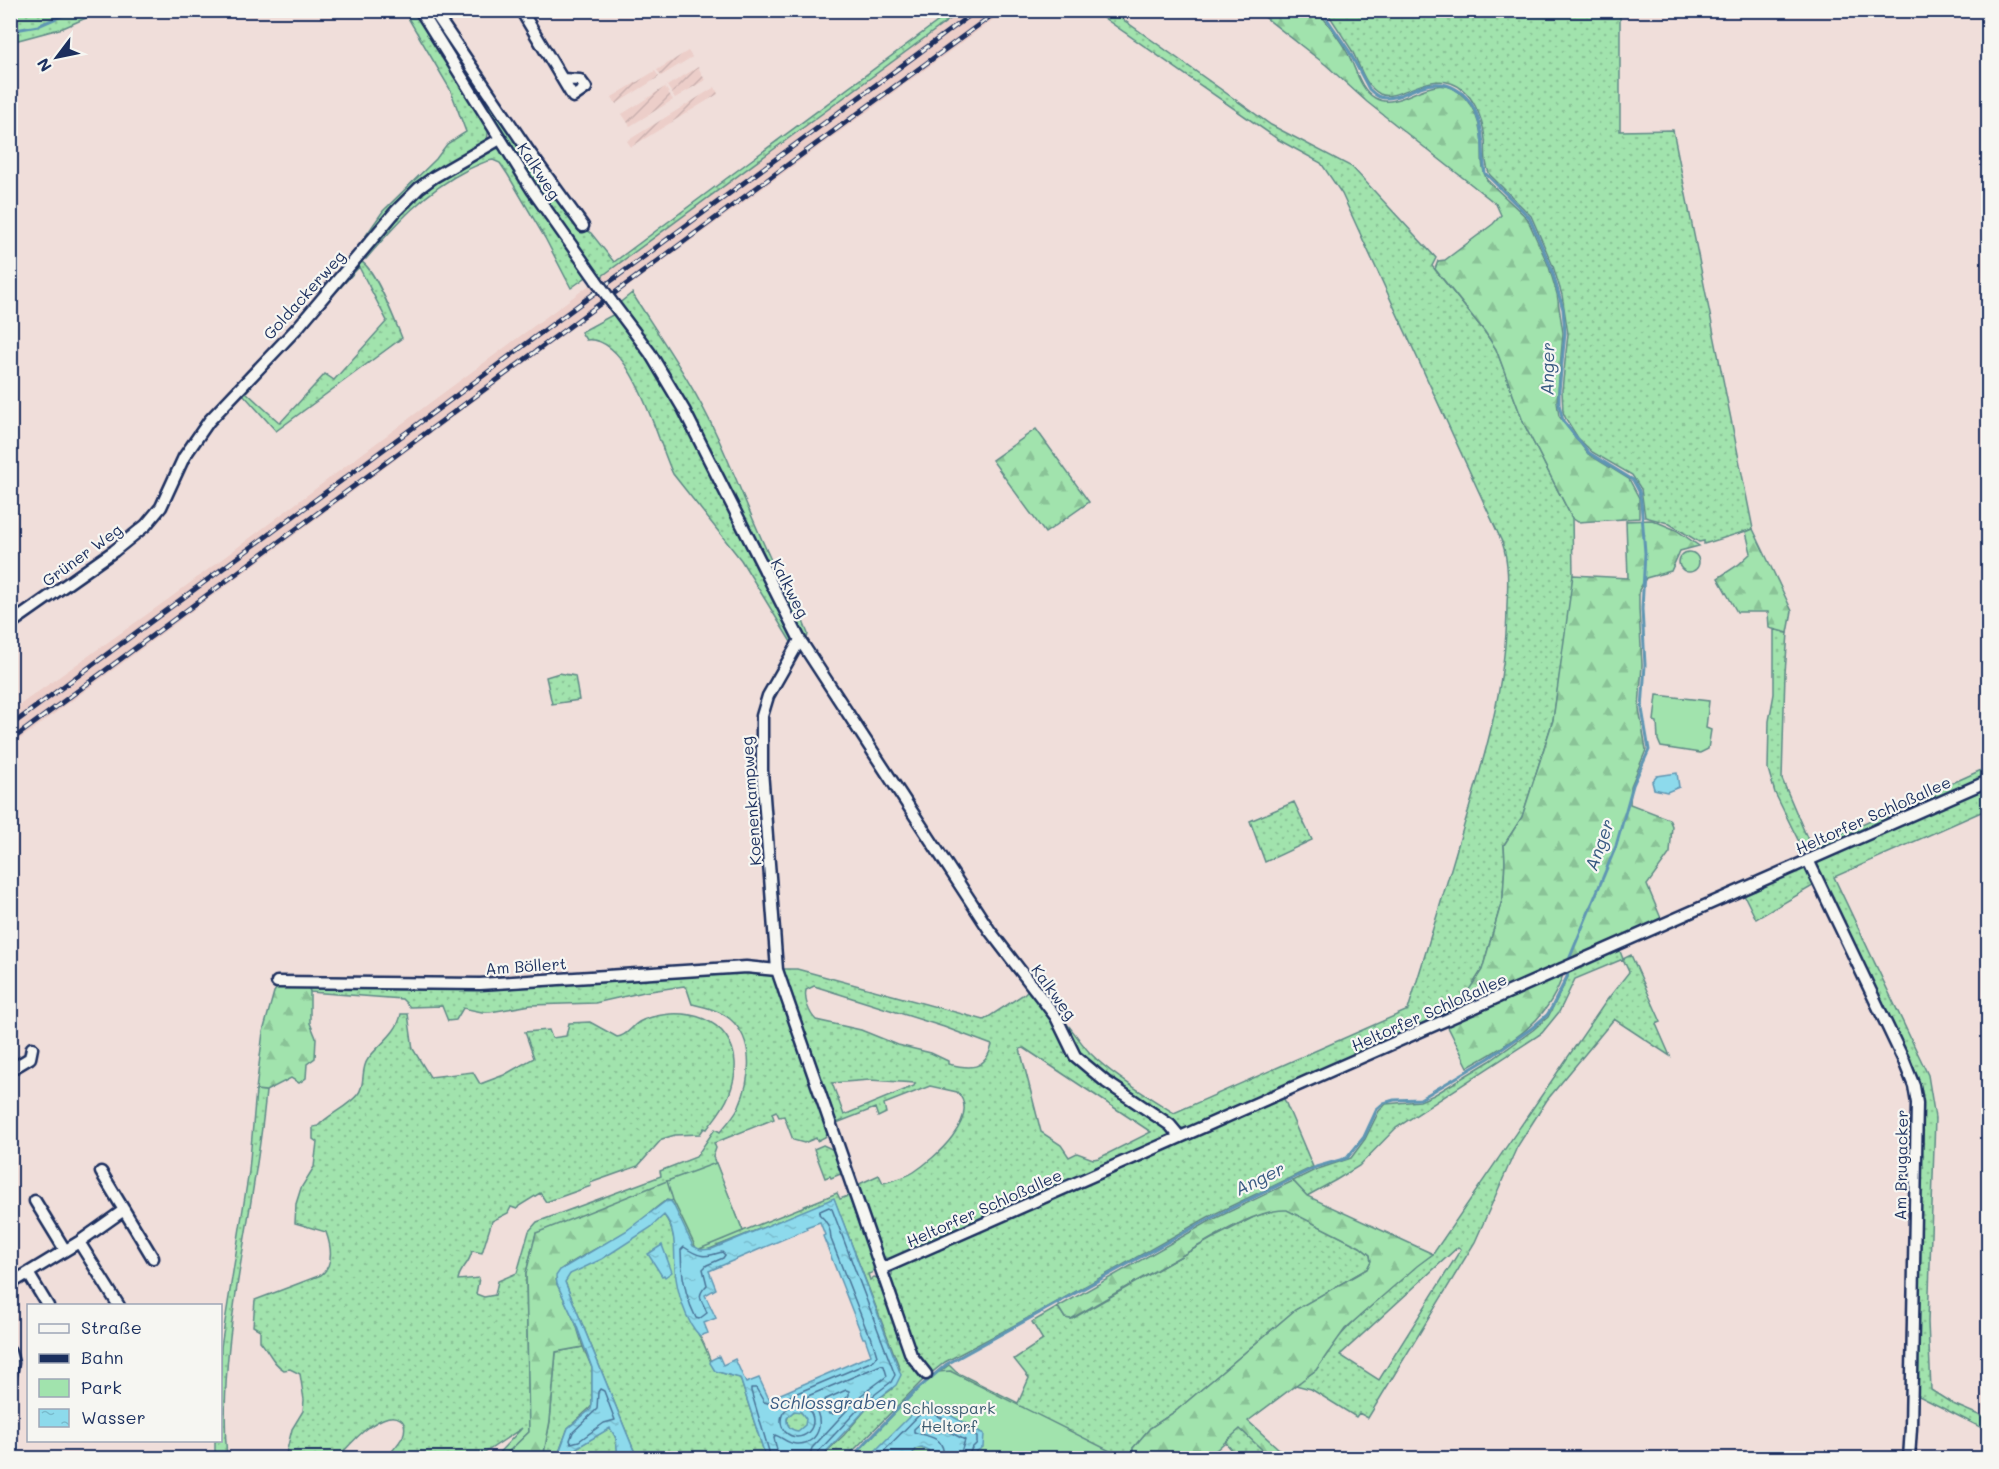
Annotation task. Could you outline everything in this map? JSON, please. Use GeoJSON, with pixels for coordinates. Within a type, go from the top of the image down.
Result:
{"type":"FeatureCollection","features":[{"type":"Feature","properties":{"kind":"street","name":"Kalkweg"},"geometry":{"type":"LineString","coordinates":[[420,10],[500,140],[559,230],[650,353],[684,410],[800,640],[990,931],[1056,1017],[1075,1056],[1082,1064],[1170,1125],[1180,1137]]}},
{"type":"Feature","properties":{"kind":"street","name":"Kalkweg"},"geometry":{"type":"LineString","coordinates":[[433,10],[530,153],[583,226]]}},
{"type":"Feature","properties":{"kind":"street"},"geometry":{"type":"LineString","coordinates":[[521,10],[563,78]]}},
{"type":"Feature","properties":{"kind":"street","name":"Goldackerweg"},"geometry":{"type":"LineString","coordinates":[[164,502],[184,457],[209,421],[299,326],[396,211],[419,188],[434,177],[500,140]]}},
{"type":"Feature","properties":{"kind":"street","name":"Grüner Weg"},"geometry":{"type":"LineString","coordinates":[[10,624],[114,551],[146,525],[164,502]]}},
{"type":"Feature","properties":{"kind":"street","name":"Koenenkampweg"},"geometry":{"type":"LineString","coordinates":[[777,970],[761,745],[762,716],[768,696],[800,640]]}},
{"type":"Feature","properties":{"kind":"street","name":"Heltorfer Schloßallee"},"geometry":{"type":"LineString","coordinates":[[881,1269],[1989,781]]}},
{"type":"Feature","properties":{"kind":"street","name":"Am Brugacker"},"geometry":{"type":"LineString","coordinates":[[1808,860],[1904,1061],[1914,1086],[1917,1103],[1909,1458]]}},
{"type":"Feature","properties":{"kind":"street","name":"Am Böllert"},"geometry":{"type":"LineString","coordinates":[[277,982],[480,984],[746,966],[777,970]]}},
{"type":"Feature","properties":{"kind":"street"},"geometry":{"type":"LineString","coordinates":[[777,970],[911,1355],[926,1374]]}},
{"type":"Feature","properties":{"kind":"street"},"geometry":{"type":"LineString","coordinates":[[10,1070],[30,1058],[32,1048]]}},
{"type":"Feature","properties":{"kind":"street"},"geometry":{"type":"LineString","coordinates":[[101,1172],[153,1258]]}},
{"type":"Feature","properties":{"kind":"street"},"geometry":{"type":"LineString","coordinates":[[36,1200],[65,1250]]}},
{"type":"Feature","properties":{"kind":"street"},"geometry":{"type":"LineString","coordinates":[[10,1284],[79,1242],[124,1210]]}},
{"type":"Feature","properties":{"kind":"street"},"geometry":{"type":"LineString","coordinates":[[79,1242],[118,1304]]}},
{"type":"Feature","properties":{"kind":"street"},"geometry":{"type":"LineString","coordinates":[[28,1273],[47,1304]]}},
{"type":"Feature","properties":{"kind":"street"},"geometry":{"type":"LineString","coordinates":[[10,1352],[13,1363],[12,1376]]}},
{"type":"Feature","properties":{"kind":"shaded area"},"geometry":{"type":"Polygon","coordinates":[[[961,11],[1005,11],[614,297],[11,746],[11,711],[170,598],[431,402],[961,11]]]}},
{"type":"Feature","properties":{"kind":"shaded area"},"geometry":{"type":"Polygon","coordinates":[[[688,51],[692,57],[661,76],[657,70],[688,51]]]}},
{"type":"Feature","properties":{"kind":"shaded area"},"geometry":{"type":"Polygon","coordinates":[[[698,67],[705,80],[675,98],[667,86],[698,67]]]}},
{"type":"Feature","properties":{"kind":"shaded area"},"geometry":{"type":"Polygon","coordinates":[[[655,71],[659,77],[616,104],[612,97],[655,71]]]}},
{"type":"Feature","properties":{"kind":"shaded area"},"geometry":{"type":"Polygon","coordinates":[[[665,87],[673,100],[630,126],[622,114],[665,87]]]}},
{"type":"Feature","properties":{"kind":"shaded area"},"geometry":{"type":"Polygon","coordinates":[[[715,87],[718,94],[631,147],[627,141],[715,87]]]}},
{"type":"Feature","properties":{"kind":"green space"},"geometry":{"type":"Polygon","coordinates":[[[10,11],[102,11],[63,28],[11,42],[10,11]]]}},
{"type":"Feature","properties":{"kind":"green space"},"geometry":{"type":"Polygon","coordinates":[[[404,11],[418,11],[489,126],[487,141],[449,165],[353,254],[383,211],[436,159],[447,144],[466,132],[450,89],[404,11]]]}},
{"type":"Feature","properties":{"kind":"green space"},"geometry":{"type":"Polygon","coordinates":[[[422,11],[431,11],[582,227],[591,233],[614,262],[952,11],[961,11],[598,279],[561,229],[422,11]]]}},
{"type":"Feature","properties":{"kind":"green space"},"geometry":{"type":"Polygon","coordinates":[[[1094,11],[1111,11],[1271,125],[1352,167],[1436,258],[1432,266],[1496,349],[1524,424],[1572,518],[1571,598],[1553,720],[1522,817],[1504,845],[1503,897],[1482,970],[1464,999],[1468,1008],[1190,1130],[1175,1126],[1084,1062],[1054,1011],[1099,1062],[1174,1113],[1408,1010],[1492,726],[1506,636],[1507,565],[1502,542],[1342,194],[1321,163],[1279,140],[1094,11]]]}},
{"type":"Feature","properties":{"kind":"green space"},"geometry":{"type":"Polygon","coordinates":[[[1257,11],[1318,11],[1344,47],[1365,89],[1375,98],[1385,101],[1396,100],[1442,85],[1454,89],[1465,98],[1479,125],[1482,163],[1487,180],[1527,218],[1549,267],[1557,294],[1563,333],[1557,402],[1559,416],[1588,454],[1629,479],[1639,498],[1639,518],[1578,522],[1572,518],[1524,424],[1496,349],[1435,269],[1438,261],[1445,260],[1493,224],[1501,215],[1496,204],[1257,11]]]}},
{"type":"Feature","properties":{"kind":"green space"},"geometry":{"type":"Polygon","coordinates":[[[1326,11],[1620,11],[1620,131],[1673,130],[1753,529],[1704,544],[1704,541],[1699,542],[1668,523],[1645,517],[1641,489],[1632,475],[1592,452],[1578,438],[1563,412],[1562,390],[1568,334],[1562,295],[1553,266],[1531,216],[1490,175],[1486,162],[1484,131],[1475,106],[1465,92],[1451,83],[1441,81],[1394,94],[1380,94],[1366,80],[1351,49],[1326,11]]]}},
{"type":"Feature","properties":{"kind":"green space"},"geometry":{"type":"Polygon","coordinates":[[[492,148],[501,149],[589,275],[571,288],[508,175],[500,163],[493,160],[452,178],[424,198],[366,259],[365,255],[420,190],[492,148]]]}},
{"type":"Feature","properties":{"kind":"green space"},"geometry":{"type":"Polygon","coordinates":[[[362,262],[373,275],[402,338],[276,431],[242,390],[362,262]],[[359,267],[246,392],[280,423],[325,374],[334,380],[387,321],[359,267]]]}},
{"type":"Feature","properties":{"kind":"green space"},"geometry":{"type":"Polygon","coordinates":[[[632,293],[678,364],[709,419],[768,554],[803,621],[808,634],[807,639],[803,639],[687,412],[617,305],[632,293]]]}},
{"type":"Feature","properties":{"kind":"green space"},"geometry":{"type":"Polygon","coordinates":[[[618,312],[664,380],[795,640],[794,647],[741,560],[673,474],[651,417],[630,372],[617,354],[602,343],[586,340],[581,332],[618,312]]]}},
{"type":"Feature","properties":{"kind":"green space"},"geometry":{"type":"Polygon","coordinates":[[[1036,429],[1089,502],[1045,533],[992,460],[1036,429]]]}},
{"type":"Feature","properties":{"kind":"green space"},"geometry":{"type":"Polygon","coordinates":[[[1652,520],[1676,530],[1699,546],[1680,551],[1671,571],[1646,578],[1639,590],[1642,665],[1639,708],[1646,750],[1631,786],[1630,804],[1669,819],[1672,826],[1670,853],[1647,885],[1663,923],[1468,1008],[1463,999],[1482,970],[1503,897],[1504,845],[1522,817],[1553,720],[1573,575],[1628,578],[1626,521],[1652,520]]]}},
{"type":"Feature","properties":{"kind":"green space"},"geometry":{"type":"Polygon","coordinates":[[[1753,529],[1792,611],[1788,633],[1769,628],[1768,612],[1737,612],[1718,578],[1751,553],[1746,532],[1753,529]]]}},
{"type":"Feature","properties":{"kind":"green space"},"geometry":{"type":"Polygon","coordinates":[[[1685,552],[1693,552],[1699,558],[1699,566],[1693,572],[1685,572],[1679,566],[1679,558],[1685,552]]]}},
{"type":"Feature","properties":{"kind":"green space"},"geometry":{"type":"Polygon","coordinates":[[[1774,629],[1788,633],[1782,779],[1811,847],[1988,767],[1988,778],[1816,854],[1810,847],[1805,854],[1775,793],[1768,769],[1769,721],[1774,694],[1774,629]]]}},
{"type":"Feature","properties":{"kind":"green space"},"geometry":{"type":"Polygon","coordinates":[[[559,673],[575,676],[579,700],[552,704],[546,677],[559,673]]]}},
{"type":"Feature","properties":{"kind":"green space"},"geometry":{"type":"Polygon","coordinates":[[[1657,695],[1709,701],[1706,728],[1711,730],[1708,749],[1700,753],[1661,747],[1658,740],[1657,722],[1654,721],[1657,695]]]}},
{"type":"Feature","properties":{"kind":"green space"},"geometry":{"type":"Polygon","coordinates":[[[1988,783],[1988,809],[1834,877],[1928,1075],[1935,1118],[1928,1322],[1931,1390],[1953,1404],[1988,1419],[1988,1431],[1915,1394],[1919,1102],[1816,871],[1817,861],[1988,783]]]}},
{"type":"Feature","properties":{"kind":"green space"},"geometry":{"type":"Polygon","coordinates":[[[1294,802],[1312,840],[1265,862],[1250,821],[1294,802]]]}},
{"type":"Feature","properties":{"kind":"green space"},"geometry":{"type":"Polygon","coordinates":[[[1807,866],[1818,883],[1756,919],[1742,891],[1807,866]]]}},
{"type":"Feature","properties":{"kind":"green space"},"geometry":{"type":"Polygon","coordinates":[[[1618,946],[1623,959],[1575,979],[1559,1012],[1542,1033],[1396,1128],[1359,1166],[1307,1196],[1293,1181],[1315,1170],[1351,1158],[1365,1139],[1379,1111],[1386,1104],[1420,1101],[1434,1095],[1490,1061],[1533,1030],[1548,1017],[1568,977],[1569,969],[1618,946]]]}},
{"type":"Feature","properties":{"kind":"green space"},"geometry":{"type":"Polygon","coordinates":[[[1631,955],[1661,1022],[1656,1024],[1670,1056],[1614,1019],[1547,1100],[1517,1147],[1475,1242],[1368,1418],[1359,1413],[1356,1417],[1311,1389],[1295,1385],[1316,1370],[1338,1338],[1354,1321],[1417,1265],[1433,1254],[1607,1000],[1629,972],[1623,959],[1631,955]],[[1458,1247],[1340,1355],[1379,1380],[1461,1249],[1458,1247]]]}},
{"type":"Feature","properties":{"kind":"green space"},"geometry":{"type":"Polygon","coordinates":[[[747,968],[775,974],[830,1130],[825,1137],[817,1141],[816,1138],[804,1143],[793,1140],[784,1116],[779,1117],[776,1111],[772,1113],[774,1119],[714,1143],[716,1148],[713,1157],[743,1231],[837,1193],[840,1199],[853,1194],[875,1264],[872,1273],[868,1274],[870,1280],[874,1277],[882,1279],[925,1378],[846,1458],[820,1458],[869,1406],[892,1389],[900,1369],[834,1199],[707,1250],[691,1245],[671,1201],[676,1197],[536,1233],[526,1273],[529,1432],[502,1458],[494,1458],[522,1428],[477,1458],[386,1458],[400,1442],[404,1430],[400,1419],[388,1417],[370,1426],[337,1458],[285,1458],[292,1429],[303,1411],[304,1400],[300,1374],[280,1367],[260,1341],[260,1330],[253,1326],[255,1300],[321,1275],[328,1266],[330,1249],[326,1232],[295,1223],[296,1204],[301,1188],[314,1167],[317,1142],[313,1139],[313,1127],[318,1126],[358,1094],[368,1059],[392,1033],[401,1014],[408,1014],[413,1049],[430,1077],[473,1072],[480,1084],[504,1075],[534,1058],[525,1032],[549,1030],[552,1038],[566,1036],[569,1023],[590,1022],[617,1037],[639,1022],[650,1018],[670,1014],[688,1015],[716,1026],[726,1036],[732,1048],[735,1062],[734,1078],[729,1095],[707,1129],[704,1128],[700,1134],[675,1135],[662,1139],[638,1166],[546,1202],[540,1193],[517,1209],[511,1207],[508,1213],[492,1221],[482,1253],[472,1251],[458,1280],[479,1278],[476,1294],[484,1297],[495,1295],[498,1281],[517,1273],[529,1231],[537,1222],[661,1176],[660,1171],[696,1157],[715,1129],[720,1132],[735,1113],[743,1095],[748,1072],[747,1049],[738,1028],[721,1013],[692,1004],[684,986],[595,1003],[531,1005],[490,1012],[463,1008],[456,1020],[448,1021],[442,1006],[410,1007],[402,999],[310,992],[307,983],[457,985],[747,968]]]}},
{"type":"Feature","properties":{"kind":"green space"},"geometry":{"type":"Polygon","coordinates":[[[781,969],[797,969],[984,1020],[1031,987],[1054,1017],[1069,1048],[1063,1053],[1076,1059],[1169,1127],[1173,1135],[891,1262],[886,1258],[881,1259],[855,1186],[879,1175],[883,1183],[899,1179],[923,1166],[943,1148],[960,1125],[964,1113],[963,1102],[957,1092],[930,1086],[884,1104],[886,1113],[878,1117],[875,1108],[834,1124],[781,969]],[[814,986],[806,990],[806,1002],[816,1020],[861,1030],[898,1045],[931,1053],[948,1061],[948,1064],[970,1067],[981,1064],[992,1045],[944,1027],[814,986]],[[1024,1048],[1020,1049],[1041,1132],[1061,1145],[1069,1157],[1077,1153],[1093,1159],[1099,1158],[1151,1132],[1024,1048]],[[870,1080],[832,1083],[844,1115],[914,1086],[915,1083],[870,1080]]]}},
{"type":"Feature","properties":{"kind":"green space"},"geometry":{"type":"Polygon","coordinates":[[[1564,971],[1558,989],[1539,1017],[1513,1040],[1468,1067],[1446,1023],[1564,971]]]}},
{"type":"Feature","properties":{"kind":"green space"},"geometry":{"type":"Polygon","coordinates":[[[307,983],[310,992],[310,1023],[316,1038],[315,1058],[307,1064],[306,1078],[299,1083],[291,1078],[266,1091],[256,1090],[263,1032],[274,992],[278,986],[307,983]]]}},
{"type":"Feature","properties":{"kind":"green space"},"geometry":{"type":"Polygon","coordinates":[[[256,1090],[266,1091],[227,1367],[225,1413],[227,1458],[215,1458],[215,1442],[222,1442],[222,1341],[249,1171],[256,1090]]]}},
{"type":"Feature","properties":{"kind":"green space"},"geometry":{"type":"Polygon","coordinates":[[[1282,1094],[1313,1167],[1208,1217],[945,1362],[930,1374],[920,1366],[887,1279],[892,1275],[892,1268],[1282,1094]]]}},
{"type":"Feature","properties":{"kind":"green space"},"geometry":{"type":"Polygon","coordinates":[[[823,1145],[836,1151],[845,1172],[825,1178],[814,1149],[823,1145]]]}},
{"type":"Feature","properties":{"kind":"green space"},"geometry":{"type":"Polygon","coordinates":[[[716,1163],[743,1231],[697,1250],[673,1200],[667,1181],[716,1163]]]}},
{"type":"Feature","properties":{"kind":"green space"},"geometry":{"type":"Polygon","coordinates":[[[667,1181],[676,1198],[671,1201],[667,1200],[625,1232],[561,1269],[556,1279],[557,1284],[576,1324],[583,1347],[556,1352],[550,1421],[543,1458],[502,1458],[529,1432],[526,1273],[536,1233],[667,1181]]]}},
{"type":"Feature","properties":{"kind":"green space"},"geometry":{"type":"Polygon","coordinates":[[[1293,1181],[1307,1196],[1433,1254],[1345,1329],[1316,1370],[1248,1421],[1289,1458],[1271,1458],[1240,1429],[1207,1458],[1133,1458],[1133,1448],[1150,1428],[1176,1411],[1295,1310],[1367,1269],[1371,1261],[1370,1255],[1360,1247],[1287,1210],[1275,1211],[1234,1226],[1071,1319],[1065,1318],[1058,1307],[1210,1221],[1293,1181]]]}},
{"type":"Feature","properties":{"kind":"green space"},"geometry":{"type":"Polygon","coordinates":[[[1277,1209],[1287,1209],[1360,1247],[1370,1255],[1371,1261],[1367,1269],[1295,1310],[1176,1411],[1150,1428],[1133,1448],[1133,1458],[1083,1458],[933,1377],[949,1365],[956,1372],[1018,1403],[1029,1378],[1014,1359],[1043,1340],[1032,1322],[1058,1307],[1065,1318],[1072,1319],[1211,1239],[1254,1217],[1277,1209]]]}},
{"type":"Feature","properties":{"kind":"green space"},"geometry":{"type":"Polygon","coordinates":[[[664,1215],[672,1232],[679,1291],[685,1310],[715,1371],[740,1378],[765,1455],[732,1454],[714,1458],[637,1458],[565,1282],[575,1270],[608,1254],[664,1215]]]}},
{"type":"Feature","properties":{"kind":"green space"},"geometry":{"type":"Polygon","coordinates":[[[583,1347],[592,1368],[592,1406],[568,1428],[557,1458],[543,1458],[550,1421],[556,1352],[583,1347]]]}},
{"type":"Feature","properties":{"kind":"green space","name":"Schlosspark Heltorf"},"geometry":{"type":"Polygon","coordinates":[[[950,1371],[1124,1458],[852,1458],[914,1393],[938,1372],[950,1371]]]}},
{"type":"Feature","properties":{"kind":"green space"},"geometry":{"type":"Polygon","coordinates":[[[797,1411],[804,1414],[807,1421],[804,1428],[797,1431],[790,1428],[787,1421],[790,1414],[797,1411]]]}},
{"type":"Feature","properties":{"kind":"green space"},"geometry":{"type":"Polygon","coordinates":[[[612,1428],[617,1442],[618,1458],[567,1458],[573,1450],[612,1428]]]}},
{"type":"Feature","properties":{"kind":"green space"},"geometry":{"type":"Polygon","coordinates":[[[1240,1428],[1271,1458],[1239,1458],[1225,1442],[1240,1428]]]}},
{"type":"Feature","properties":{"kind":"water"},"geometry":{"type":"Polygon","coordinates":[[[1677,773],[1679,787],[1667,792],[1654,789],[1652,782],[1657,776],[1677,773]]]}},
{"type":"Feature","properties":{"kind":"water","name":"Schlossgraben"},"geometry":{"type":"Polygon","coordinates":[[[834,1198],[901,1375],[896,1385],[869,1406],[820,1458],[766,1458],[740,1378],[715,1371],[710,1363],[711,1360],[719,1356],[723,1365],[735,1359],[746,1383],[759,1378],[769,1399],[871,1355],[823,1236],[825,1235],[820,1222],[709,1271],[716,1289],[705,1295],[716,1318],[704,1323],[708,1333],[700,1336],[686,1314],[680,1296],[675,1270],[673,1234],[664,1215],[650,1228],[602,1259],[570,1274],[565,1282],[637,1458],[618,1458],[616,1438],[610,1428],[573,1450],[567,1458],[557,1458],[568,1428],[591,1409],[592,1404],[592,1368],[576,1324],[557,1284],[556,1276],[560,1270],[626,1231],[666,1201],[671,1201],[673,1204],[693,1246],[701,1250],[712,1249],[834,1198]],[[794,1411],[787,1418],[788,1425],[793,1430],[798,1431],[805,1425],[806,1419],[801,1412],[794,1411]]]}},
{"type":"Feature","properties":{"kind":"water"},"geometry":{"type":"Polygon","coordinates":[[[662,1245],[672,1272],[665,1277],[662,1276],[648,1254],[662,1245]]]}},
{"type":"Feature","properties":{"kind":"water"},"geometry":{"type":"Polygon","coordinates":[[[923,1403],[939,1409],[984,1434],[983,1447],[972,1458],[931,1458],[928,1450],[921,1447],[915,1449],[911,1458],[868,1458],[923,1403]]]}},
{"type":"Feature","properties":{"kind":"waterway"},"geometry":{"type":"LineString","coordinates":[[10,31],[38,26],[75,10]]}},
{"type":"Feature","properties":{"kind":"waterway","name":"Anger"},"geometry":{"type":"LineString","coordinates":[[1321,10],[1349,51],[1369,89],[1377,96],[1390,98],[1430,84],[1439,84],[1456,89],[1469,101],[1480,125],[1485,173],[1529,217],[1551,267],[1563,309],[1565,333],[1559,390],[1563,421],[1589,453],[1633,480],[1639,491],[1645,553],[1642,609],[1645,665],[1642,709],[1649,750],[1633,785],[1616,846],[1569,964]]}},
{"type":"Feature","properties":{"kind":"waterway","name":"Anger"},"geometry":{"type":"LineString","coordinates":[[851,1458],[913,1393],[947,1364],[1209,1219],[1316,1167],[1347,1158],[1364,1137],[1377,1109],[1384,1103],[1394,1100],[1420,1099],[1489,1058],[1532,1028],[1547,1015],[1552,1007],[1567,977],[1568,970]]}},
{"type":"Feature","properties":{"kind":"railway"},"geometry":{"type":"LineString","coordinates":[[10,726],[977,10]]}},
{"type":"Feature","properties":{"kind":"railway"},"geometry":{"type":"LineString","coordinates":[[10,741],[999,10]]}}]}
